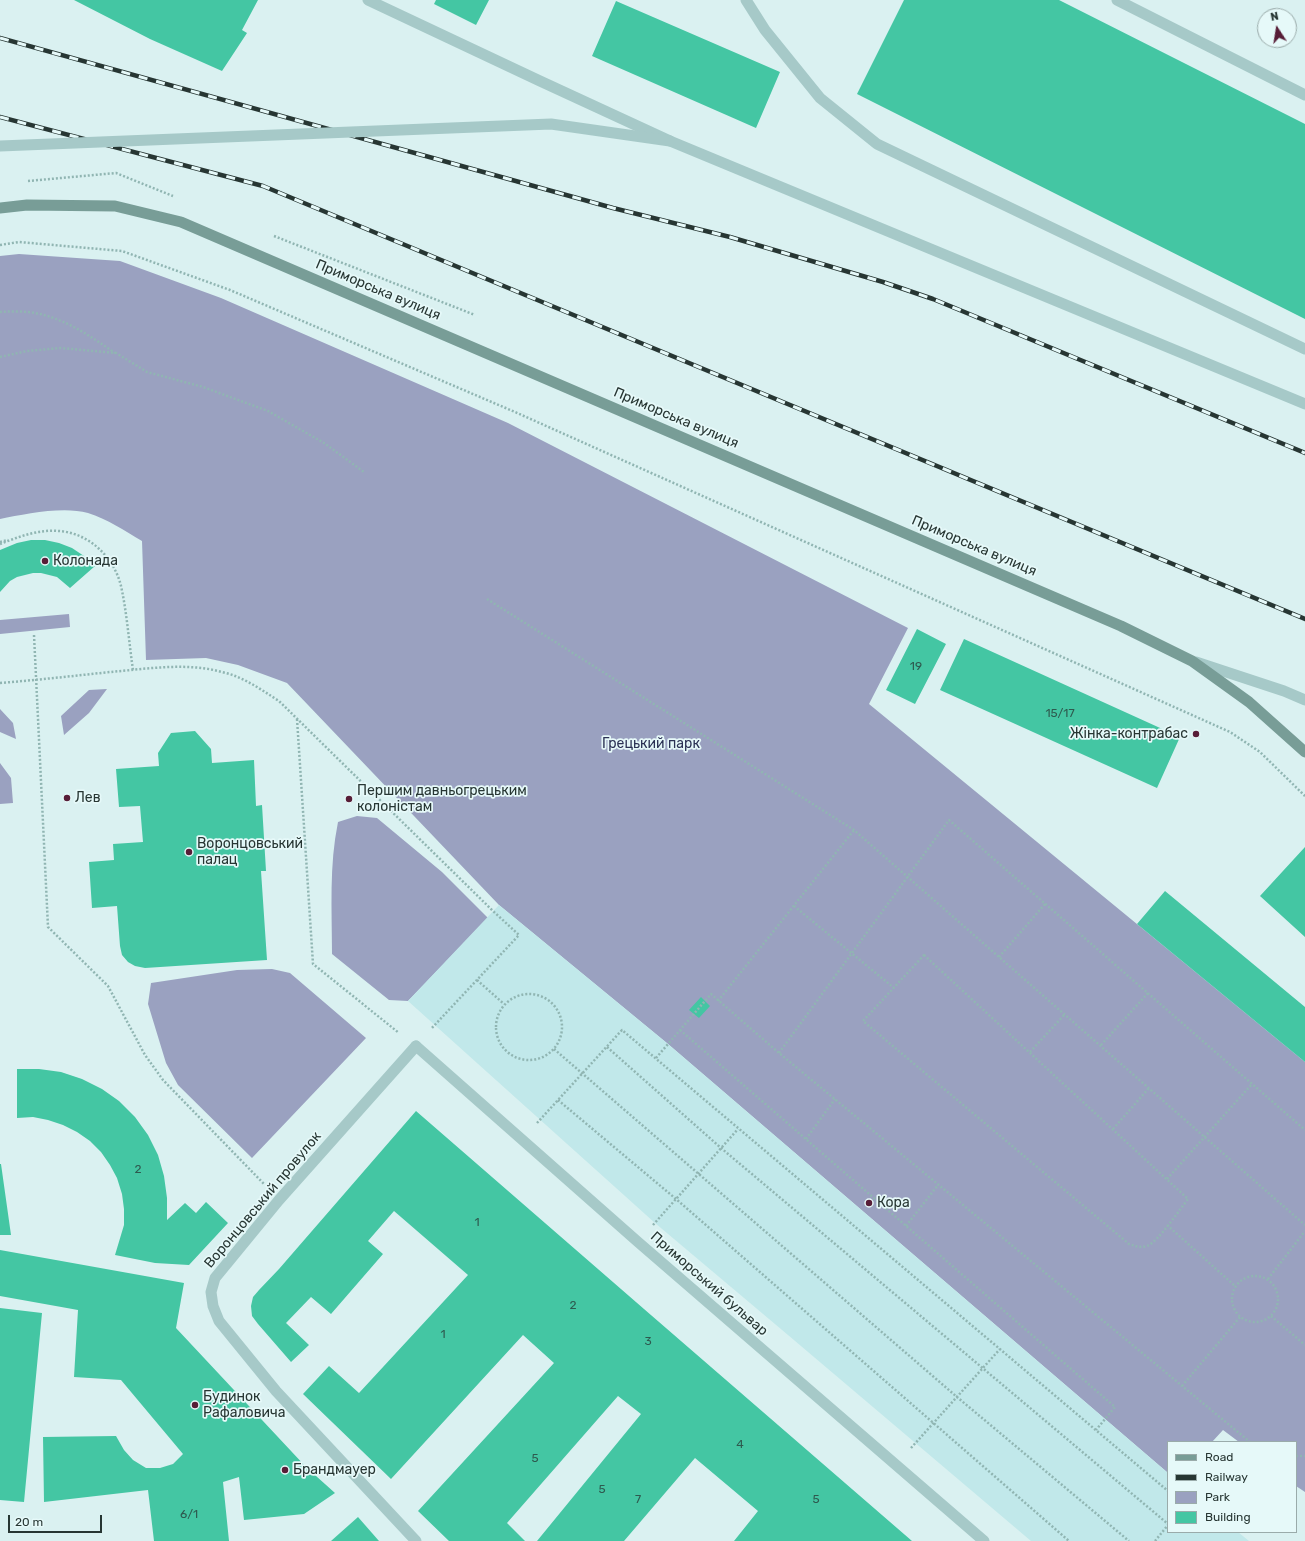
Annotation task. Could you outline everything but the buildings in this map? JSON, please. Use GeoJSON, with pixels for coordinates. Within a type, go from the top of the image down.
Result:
{"type":"FeatureCollection","features":[{"type":"Feature","properties":{"kind":"main road","name":"Приморська вулиця"},"geometry":{"type":"LineString","coordinates":[[0,208],[27,205],[115,206],[181,222],[1161,645],[1192,661],[1248,702],[1305,752]]}},
{"type":"Feature","properties":{"kind":"street"},"geometry":{"type":"LineString","coordinates":[[368,0],[670,141],[1305,404]]}},
{"type":"Feature","properties":{"kind":"street"},"geometry":{"type":"LineString","coordinates":[[746,0],[765,30],[820,98],[877,144],[1305,349]]}},
{"type":"Feature","properties":{"kind":"street"},"geometry":{"type":"LineString","coordinates":[[1117,0],[1305,94]]}},
{"type":"Feature","properties":{"kind":"street"},"geometry":{"type":"LineString","coordinates":[[0,146],[551,124],[670,141]]}},
{"type":"Feature","properties":{"kind":"street"},"geometry":{"type":"LineString","coordinates":[[1192,661],[1284,691],[1305,700]]}},
{"type":"Feature","properties":{"kind":"street","name":"Воронцовський провулок"},"geometry":{"type":"LineString","coordinates":[[416,1046],[279,1200],[215,1278],[211,1292],[219,1321],[276,1391],[416,1541]]}},
{"type":"Feature","properties":{"kind":"street","name":"Приморський бульвар"},"geometry":{"type":"LineString","coordinates":[[416,1046],[638,1242],[984,1541]]}},
{"type":"Feature","properties":{"kind":"path"},"geometry":{"type":"LineString","coordinates":[[0,245],[19,242],[122,251],[230,290],[522,415],[1230,732],[1260,752],[1305,796]]}},
{"type":"Feature","properties":{"kind":"path"},"geometry":{"type":"LineString","coordinates":[[0,312],[43,314],[76,327],[147,372],[203,387],[268,411],[324,443],[364,472]]}},
{"type":"Feature","properties":{"kind":"path"},"geometry":{"type":"LineString","coordinates":[[0,357],[27,351],[61,348],[116,353]]}},
{"type":"Feature","properties":{"kind":"path"},"geometry":{"type":"LineString","coordinates":[[0,543],[41,532],[59,530],[78,535],[106,554],[121,585],[133,670]]}},
{"type":"Feature","properties":{"kind":"path"},"geometry":{"type":"LineString","coordinates":[[487,599],[854,830],[1305,1225]]}},
{"type":"Feature","properties":{"kind":"path"},"geometry":{"type":"LineString","coordinates":[[34,635],[48,927],[108,986],[145,1055],[163,1080],[279,1200]]}},
{"type":"Feature","properties":{"kind":"path"},"geometry":{"type":"LineString","coordinates":[[0,684],[133,670],[198,668],[222,671],[245,679],[279,701],[519,935],[416,1046],[313,964],[297,719]]}},
{"type":"Feature","properties":{"kind":"path"},"geometry":{"type":"LineString","coordinates":[[779,1053],[949,820],[1305,1130]]}},
{"type":"Feature","properties":{"kind":"path"},"geometry":{"type":"LineString","coordinates":[[718,1001],[854,830]]}},
{"type":"Feature","properties":{"kind":"path"},"geometry":{"type":"LineString","coordinates":[[999,957],[1046,904]]}},
{"type":"Feature","properties":{"kind":"path"},"geometry":{"type":"LineString","coordinates":[[794,906],[894,988]]}},
{"type":"Feature","properties":{"kind":"path"},"geometry":{"type":"LineString","coordinates":[[924,955],[1167,1179],[1188,1199],[1158,1238],[1149,1245],[1139,1247],[1129,1244],[863,1021],[894,988],[924,955]]}},
{"type":"Feature","properties":{"kind":"path"},"geometry":{"type":"LineString","coordinates":[[477,980],[504,1004]]}},
{"type":"Feature","properties":{"kind":"path"},"geometry":{"type":"LineString","coordinates":[[1100,1046],[1148,993]]}},
{"type":"Feature","properties":{"kind":"path"},"geometry":{"type":"LineString","coordinates":[[532,994],[542,996],[551,1002],[558,1010],[562,1025],[560,1040],[554,1049],[546,1056],[536,1060],[515,1058],[506,1052],[498,1039],[495,1024],[498,1014],[504,1004],[517,996],[532,994]]}},
{"type":"Feature","properties":{"kind":"path"},"geometry":{"type":"LineString","coordinates":[[656,1058],[711,994],[779,1053],[1249,1441]]}},
{"type":"Feature","properties":{"kind":"path"},"geometry":{"type":"LineString","coordinates":[[1030,1052],[1065,1014]]}},
{"type":"Feature","properties":{"kind":"path"},"geometry":{"type":"LineString","coordinates":[[522,1140],[622,1030],[1167,1490]]}},
{"type":"Feature","properties":{"kind":"path"},"geometry":{"type":"LineString","coordinates":[[680,1030],[1115,1407],[1096,1430]]}},
{"type":"Feature","properties":{"kind":"path"},"geometry":{"type":"LineString","coordinates":[[607,1047],[721,1148],[1167,1523]]}},
{"type":"Feature","properties":{"kind":"path"},"geometry":{"type":"LineString","coordinates":[[554,1049],[957,1397],[1129,1541]]}},
{"type":"Feature","properties":{"kind":"path"},"geometry":{"type":"LineString","coordinates":[[1167,1179],[1252,1084]]}},
{"type":"Feature","properties":{"kind":"path"},"geometry":{"type":"LineString","coordinates":[[1114,1129],[1149,1088]]}},
{"type":"Feature","properties":{"kind":"path"},"geometry":{"type":"LineString","coordinates":[[806,1139],[835,1099]]}},
{"type":"Feature","properties":{"kind":"path"},"geometry":{"type":"LineString","coordinates":[[558,1100],[676,1199],[1069,1541]]}},
{"type":"Feature","properties":{"kind":"path"},"geometry":{"type":"LineString","coordinates":[[638,1242],[738,1128]]}},
{"type":"Feature","properties":{"kind":"path"},"geometry":{"type":"LineString","coordinates":[[906,1226],[938,1185]]}},
{"type":"Feature","properties":{"kind":"path"},"geometry":{"type":"LineString","coordinates":[[1167,1225],[1235,1286]]}},
{"type":"Feature","properties":{"kind":"path"},"geometry":{"type":"LineString","coordinates":[[1268,1279],[1305,1231]]}},
{"type":"Feature","properties":{"kind":"path"},"geometry":{"type":"LineString","coordinates":[[1247,1276],[1262,1276],[1268,1279],[1277,1290],[1278,1297],[1278,1304],[1272,1316],[1266,1320],[1253,1322],[1240,1317],[1232,1306],[1235,1286],[1247,1276]]}},
{"type":"Feature","properties":{"kind":"path"},"geometry":{"type":"LineString","coordinates":[[1272,1316],[1305,1345]]}},
{"type":"Feature","properties":{"kind":"path"},"geometry":{"type":"LineString","coordinates":[[1182,1386],[1240,1317]]}},
{"type":"Feature","properties":{"kind":"path"},"geometry":{"type":"LineString","coordinates":[[895,1464],[1000,1349]]}},
{"type":"Feature","properties":{"kind":"path"},"geometry":{"type":"LineString","coordinates":[[1155,1541],[1167,1525]]}},
{"type":"Feature","properties":{"kind":"green space","name":"Грецький парк"},"geometry":{"type":"Polygon","coordinates":[[[19,254],[120,261],[221,298],[508,423],[908,628],[869,704],[1305,1062],[1305,1492],[1297,1487],[1297,1441],[1238,1441],[1223,1430],[1213,1441],[1167,1441],[1167,1472],[668,1044],[499,905],[287,683],[238,665],[206,658],[146,660],[142,541],[102,518],[78,511],[67,510],[44,512],[0,519],[0,256],[19,254]]]}},
{"type":"Feature","properties":{"kind":"green space"},"geometry":{"type":"Polygon","coordinates":[[[69,614],[70,627],[0,634],[0,620],[69,614]]]}},
{"type":"Feature","properties":{"kind":"green space"},"geometry":{"type":"Polygon","coordinates":[[[107,689],[89,713],[64,735],[61,716],[89,690],[107,689]]]}},
{"type":"Feature","properties":{"kind":"green space"},"geometry":{"type":"Polygon","coordinates":[[[0,709],[13,723],[16,739],[0,732],[0,709]]]}},
{"type":"Feature","properties":{"kind":"green space"},"geometry":{"type":"Polygon","coordinates":[[[0,763],[11,778],[13,803],[0,804],[0,763]]]}},
{"type":"Feature","properties":{"kind":"green space"},"geometry":{"type":"Polygon","coordinates":[[[357,816],[377,818],[442,872],[488,918],[408,1001],[389,1000],[332,954],[332,871],[335,838],[338,822],[357,816]]]}},
{"type":"Feature","properties":{"kind":"green space"},"geometry":{"type":"Polygon","coordinates":[[[272,969],[290,973],[366,1038],[252,1158],[178,1085],[166,1063],[148,1004],[151,983],[237,970],[272,969]]]}},
{"type":"Feature","properties":{"kind":"shaded area"},"geometry":{"type":"Polygon","coordinates":[[[499,905],[668,1044],[1167,1472],[1167,1533],[1239,1533],[1249,1541],[1031,1541],[655,1223],[408,1001],[499,905]]]}},
{"type":"Feature","properties":{"kind":"railway"},"geometry":{"type":"LineString","coordinates":[[0,38],[613,208],[730,237],[883,282],[933,299],[1305,453]]}},
{"type":"Feature","properties":{"kind":"railway"},"geometry":{"type":"LineString","coordinates":[[0,117],[263,186],[1305,619]]}},
{"type":"Feature","properties":{"kind":"place","name":"Колонада"},"geometry":{"type":"Point","coordinates":[45,561]}},
{"type":"Feature","properties":{"kind":"place","name":"Жінка-контрабас"},"geometry":{"type":"Point","coordinates":[1196,734]}},
{"type":"Feature","properties":{"kind":"place","name":"Лев"},"geometry":{"type":"Point","coordinates":[67,798]}},
{"type":"Feature","properties":{"kind":"place","name":"Першим давньогрецьким колоністам"},"geometry":{"type":"Point","coordinates":[349,799]}},
{"type":"Feature","properties":{"kind":"place","name":"Воронцовський палац"},"geometry":{"type":"Point","coordinates":[189,852]}},
{"type":"Feature","properties":{"kind":"place","name":"Кора"},"geometry":{"type":"Point","coordinates":[869,1203]}},
{"type":"Feature","properties":{"kind":"place","name":"Будинок Рафаловича"},"geometry":{"type":"Point","coordinates":[195,1405]}},
{"type":"Feature","properties":{"kind":"place","name":"Брандмауер"},"geometry":{"type":"Point","coordinates":[285,1470]}}]}
